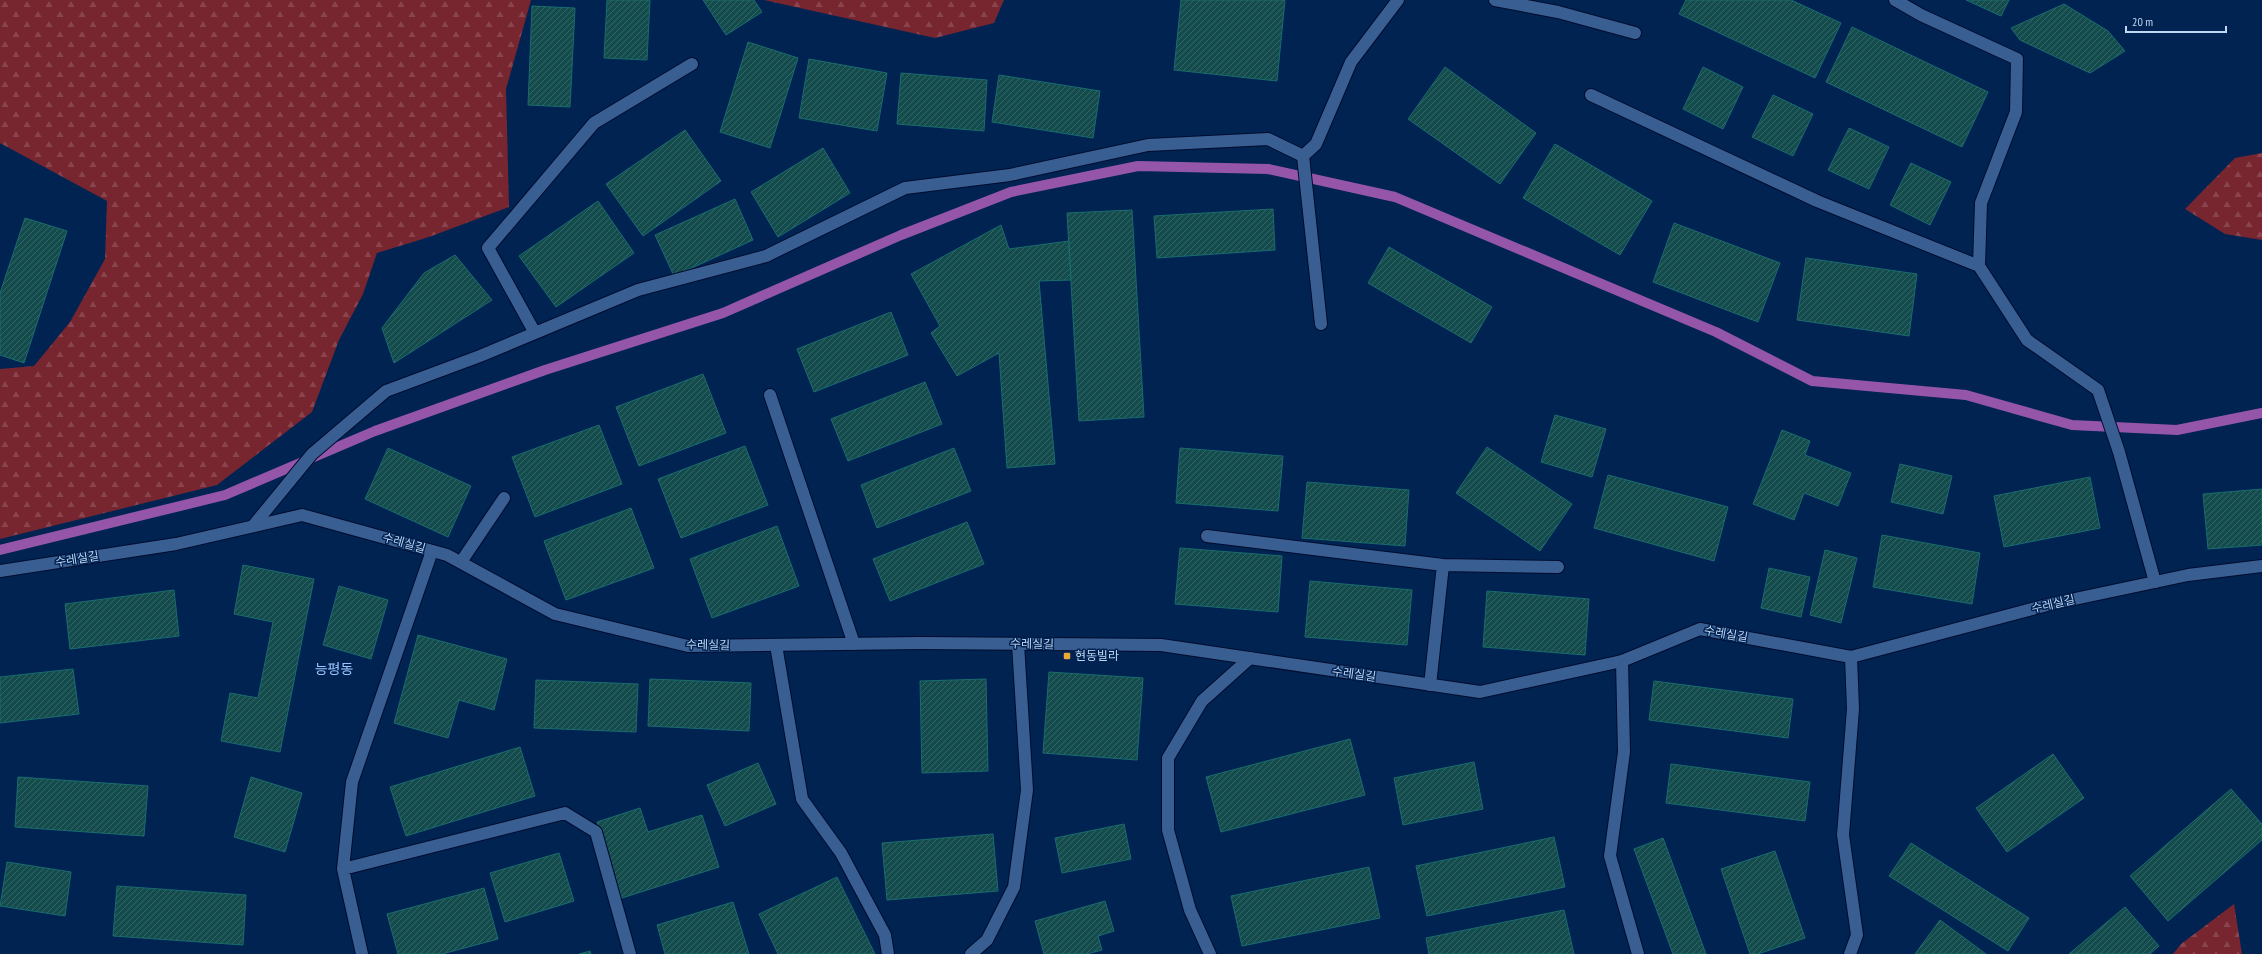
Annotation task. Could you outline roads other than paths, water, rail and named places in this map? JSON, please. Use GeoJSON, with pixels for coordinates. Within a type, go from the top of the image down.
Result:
{"type":"FeatureCollection","features":[{"type":"Feature","properties":{"kind":"street"},"geometry":{"type":"LineString","coordinates":[[1321,324],[1303,158],[1316,144],[1351,62],[1398,0]]}},
{"type":"Feature","properties":{"kind":"street"},"geometry":{"type":"LineString","coordinates":[[1495,0],[1558,12],[1634,33]]}},
{"type":"Feature","properties":{"kind":"street"},"geometry":{"type":"LineString","coordinates":[[1895,0],[1921,15],[2017,59],[2016,112],[1981,203],[1979,266],[2027,340],[2098,390],[2118,449],[2156,582]]}},
{"type":"Feature","properties":{"kind":"street"},"geometry":{"type":"LineString","coordinates":[[535,333],[488,248],[594,123],[692,64]]}},
{"type":"Feature","properties":{"kind":"street"},"geometry":{"type":"LineString","coordinates":[[1591,95],[1817,201],[1979,266]]}},
{"type":"Feature","properties":{"kind":"street"},"geometry":{"type":"LineString","coordinates":[[253,526],[312,454],[386,391],[480,356],[638,290],[766,256],[905,188],[1010,175],[1148,145],[1268,139],[1303,158]]}},
{"type":"Feature","properties":{"kind":"street"},"geometry":{"type":"LineString","coordinates":[[770,395],[854,644]]}},
{"type":"Feature","properties":{"kind":"street"},"geometry":{"type":"LineString","coordinates":[[460,562],[504,498]]}},
{"type":"Feature","properties":{"kind":"street","name":"수레실길"},"geometry":{"type":"LineString","coordinates":[[0,571],[176,544],[302,515],[447,555],[555,614],[688,646],[854,644],[1161,645],[1480,692],[1622,661],[1700,629],[1851,657],[2050,604],[2188,575],[2262,566]]}},
{"type":"Feature","properties":{"kind":"street"},"geometry":{"type":"LineString","coordinates":[[1207,536],[1442,565],[1558,567]]}},
{"type":"Feature","properties":{"kind":"street"},"geometry":{"type":"LineString","coordinates":[[362,954],[343,869],[352,782],[432,551]]}},
{"type":"Feature","properties":{"kind":"street"},"geometry":{"type":"LineString","coordinates":[[1430,685],[1442,565]]}},
{"type":"Feature","properties":{"kind":"street"},"geometry":{"type":"LineString","coordinates":[[971,954],[987,940],[1014,887],[1027,790],[1018,644]]}},
{"type":"Feature","properties":{"kind":"street"},"geometry":{"type":"LineString","coordinates":[[776,645],[802,799],[841,853],[885,935],[888,954]]}},
{"type":"Feature","properties":{"kind":"street"},"geometry":{"type":"LineString","coordinates":[[1850,954],[1857,935],[1843,835],[1853,709],[1851,657]]}},
{"type":"Feature","properties":{"kind":"street"},"geometry":{"type":"LineString","coordinates":[[1210,954],[1190,910],[1168,830],[1168,758],[1202,701],[1250,658]]}},
{"type":"Feature","properties":{"kind":"street"},"geometry":{"type":"LineString","coordinates":[[1622,661],[1624,752],[1610,856],[1638,954]]}},
{"type":"Feature","properties":{"kind":"street"},"geometry":{"type":"LineString","coordinates":[[343,869],[565,813],[596,832],[630,954]]}},
{"type":"Feature","properties":{"kind":"waterway"},"geometry":{"type":"LineString","coordinates":[[0,550],[225,495],[375,431],[545,370],[723,313],[901,235],[1011,192],[1138,166],[1268,169],[1395,197],[1716,332],[1812,381],[1966,395],[2072,425],[2177,430],[2262,413]]}},
{"type":"Feature","properties":{"kind":"place","name":"현동빌라"},"geometry":{"type":"Point","coordinates":[1067,656]}},
{"type":"Feature","properties":{"kind":"district","name":"능평동"},"geometry":{"type":"Point","coordinates":[334,669]}}]}
